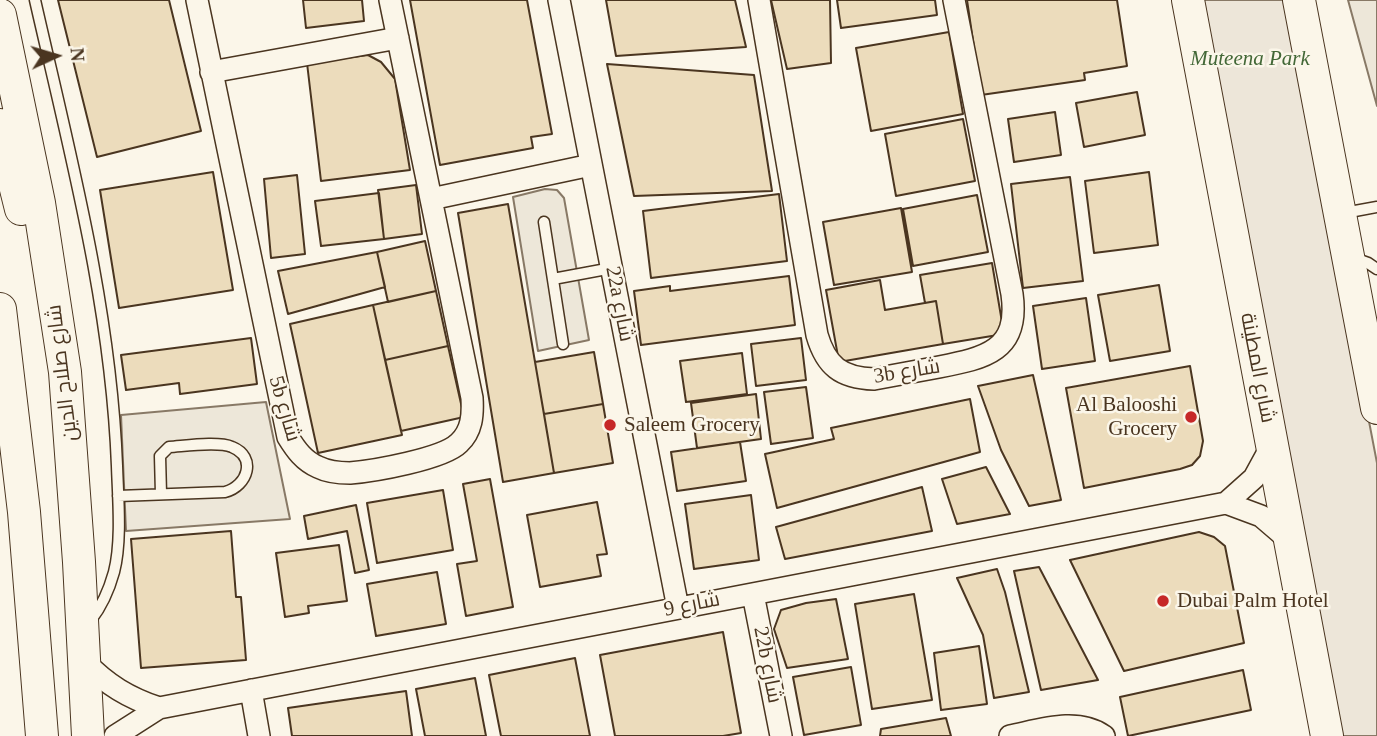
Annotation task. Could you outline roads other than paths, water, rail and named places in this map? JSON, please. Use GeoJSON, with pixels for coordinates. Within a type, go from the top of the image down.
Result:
{"type":"FeatureCollection","features":[{"type":"Feature","properties":{"kind":"main road","name":"شارع المطينة"},"geometry":{"type":"LineString","coordinates":[[1188,0],[1327,736]]}},
{"type":"Feature","properties":{"kind":"main road"},"geometry":{"type":"LineString","coordinates":[[1299,0],[1376,391]]}},
{"type":"Feature","properties":{"kind":"main road","name":"شارع صلاح الدين"},"geometry":{"type":"LineString","coordinates":[[0,15],[46,244],[65,372],[88,736]]}},
{"type":"Feature","properties":{"kind":"main road"},"geometry":{"type":"LineString","coordinates":[[0,125],[21,210],[32,229],[46,244]]}},
{"type":"Feature","properties":{"kind":"main road"},"geometry":{"type":"LineString","coordinates":[[0,309],[23,499],[42,736]]}},
{"type":"Feature","properties":{"kind":"street","name":"5b شارع"},"geometry":{"type":"LineString","coordinates":[[197,0],[288,437],[295,450],[306,460],[319,468],[334,472],[350,472],[434,456],[455,447],[469,429],[473,414],[472,398],[390,0]]}},
{"type":"Feature","properties":{"kind":"street","name":"22a شارع"},"geometry":{"type":"LineString","coordinates":[[558,0],[678,608]]}},
{"type":"Feature","properties":{"kind":"street","name":"3b شارع"},"geometry":{"type":"LineString","coordinates":[[759,0],[819,342],[831,363],[843,373],[858,379],[874,379],[989,355],[1003,344],[1011,329],[1014,311],[1012,294],[954,0]]}},
{"type":"Feature","properties":{"kind":"street"},"geometry":{"type":"LineString","coordinates":[[211,72],[398,38]]}},
{"type":"Feature","properties":{"kind":"street"},"geometry":{"type":"LineString","coordinates":[[431,199],[591,165]]}},
{"type":"Feature","properties":{"kind":"street"},"geometry":{"type":"LineString","coordinates":[[1272,445],[1254,478],[1226,503],[1261,516],[1289,540]]}},
{"type":"Feature","properties":{"kind":"street","name":"شارع 9"},"geometry":{"type":"LineString","coordinates":[[115,736],[159,708],[1226,503]]}},
{"type":"Feature","properties":{"kind":"street","name":"22b شارع"},"geometry":{"type":"LineString","coordinates":[[753,593],[781,736]]}},
{"type":"Feature","properties":{"kind":"street"},"geometry":{"type":"LineString","coordinates":[[85,662],[100,678],[118,691],[159,708]]}},
{"type":"Feature","properties":{"kind":"street"},"geometry":{"type":"LineString","coordinates":[[251,690],[259,736]]}},
{"type":"Feature","properties":{"kind":"street"},"geometry":{"type":"LineString","coordinates":[[1010,736],[1081,725],[1095,729],[1104,736]]}},
{"type":"Feature","properties":{"kind":"lane"},"geometry":{"type":"LineString","coordinates":[[35,0],[98,285],[112,384],[118,496],[115,570],[108,592],[83,631]]}},
{"type":"Feature","properties":{"kind":"lane"},"geometry":{"type":"LineString","coordinates":[[1341,213],[1377,207]]}},
{"type":"Feature","properties":{"kind":"lane"},"geometry":{"type":"LineString","coordinates":[[544,222],[564,344]]}},
{"type":"Feature","properties":{"kind":"lane"},"geometry":{"type":"LineString","coordinates":[[1349,256],[1368,263],[1377,270]]}},
{"type":"Feature","properties":{"kind":"lane"},"geometry":{"type":"LineString","coordinates":[[553,279],[612,268]]}},
{"type":"Feature","properties":{"kind":"lane"},"geometry":{"type":"LineString","coordinates":[[118,496],[160,494],[234,490],[246,477],[245,459],[232,447],[223,445],[169,447],[160,456],[160,494]]}},
{"type":"Feature","properties":{"kind":"place","name":"Al Balooshi Grocery"},"geometry":{"type":"Point","coordinates":[1191,417]}},
{"type":"Feature","properties":{"kind":"place","name":"Saleem Grocery"},"geometry":{"type":"Point","coordinates":[610,425]}},
{"type":"Feature","properties":{"kind":"place","name":"Dubai Palm Hotel"},"geometry":{"type":"Point","coordinates":[1163,601]}},
{"type":"Feature","properties":{"kind":"park label","name":"Muteena Park"},"geometry":{"type":"Point","coordinates":[1250,59]}}]}
